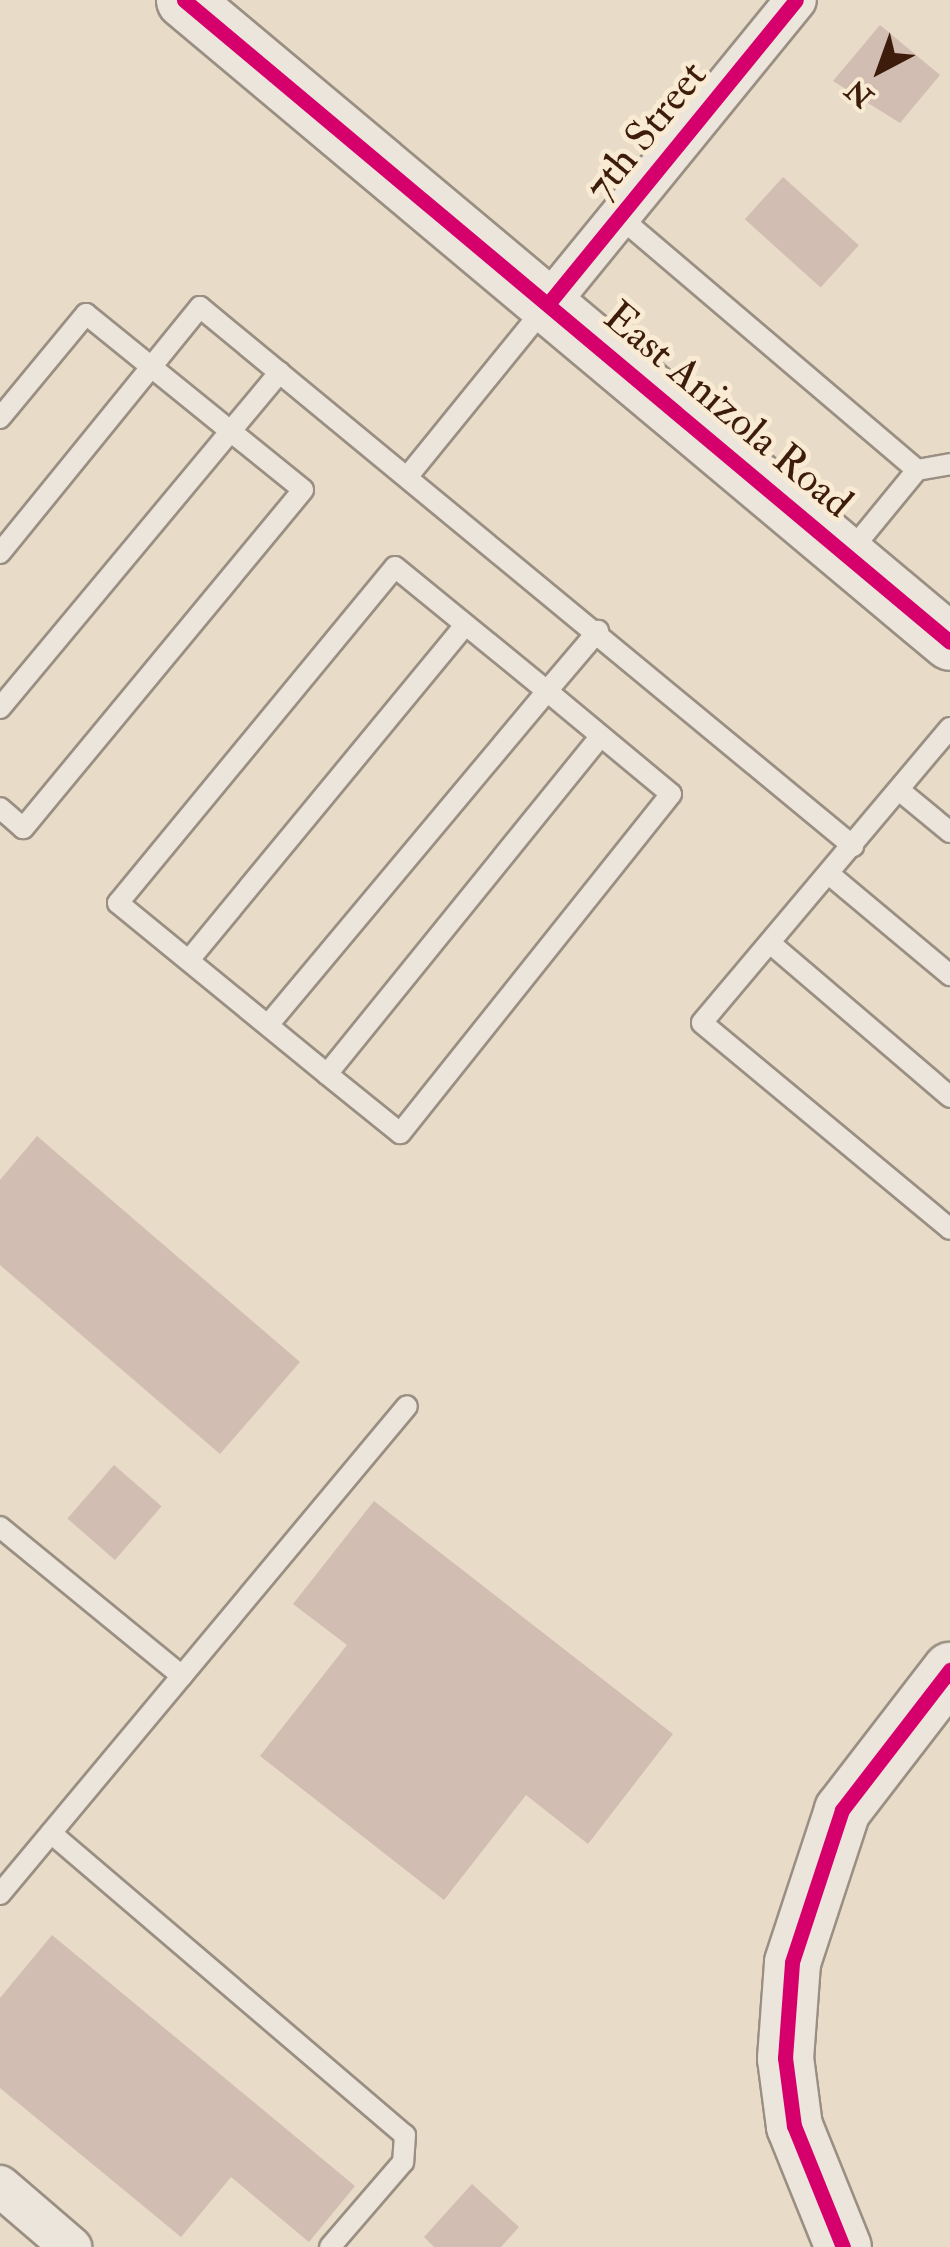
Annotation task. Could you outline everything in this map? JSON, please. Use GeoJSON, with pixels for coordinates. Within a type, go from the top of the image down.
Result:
{"type":"FeatureCollection","features":[{"type":"Feature","properties":{"kind":"street","name":"East Anizola Road"},"geometry":{"type":"LineString","coordinates":[[184,0],[950,642]]}},
{"type":"Feature","properties":{"kind":"street","name":"7th Street"},"geometry":{"type":"LineString","coordinates":[[548,304],[796,0]]}},
{"type":"Feature","properties":{"kind":"street"},"geometry":{"type":"LineString","coordinates":[[843,2247],[794,2126],[787,2008],[822,1853],[869,1770],[950,1670]]}},
{"type":"Feature","properties":{"kind":"street"},"geometry":{"type":"LineString","coordinates":[[0,2186],[71,2247]]}},
{"type":"Feature","properties":{"kind":"lane"},"geometry":{"type":"LineString","coordinates":[[621,218],[916,470]]}},
{"type":"Feature","properties":{"kind":"lane"},"geometry":{"type":"LineString","coordinates":[[408,476],[548,304]]}},
{"type":"Feature","properties":{"kind":"lane"},"geometry":{"type":"LineString","coordinates":[[0,554],[200,307],[598,631],[853,846]]}},
{"type":"Feature","properties":{"kind":"lane"},"geometry":{"type":"LineString","coordinates":[[0,418],[86,314],[303,490],[22,828],[0,808]]}},
{"type":"Feature","properties":{"kind":"lane"},"geometry":{"type":"LineString","coordinates":[[0,708],[280,372]]}},
{"type":"Feature","properties":{"kind":"lane"},"geometry":{"type":"LineString","coordinates":[[847,556],[916,470],[950,464]]}},
{"type":"Feature","properties":{"kind":"lane"},"geometry":{"type":"LineString","coordinates":[[395,567],[547,691],[671,794],[400,1133],[118,902],[395,567]]}},
{"type":"Feature","properties":{"kind":"lane"},"geometry":{"type":"LineString","coordinates":[[189,960],[466,624]]}},
{"type":"Feature","properties":{"kind":"lane"},"geometry":{"type":"LineString","coordinates":[[268,1025],[598,631]]}},
{"type":"Feature","properties":{"kind":"lane"},"geometry":{"type":"LineString","coordinates":[[950,728],[702,1023],[950,1229]]}},
{"type":"Feature","properties":{"kind":"lane"},"geometry":{"type":"LineString","coordinates":[[327,1074],[602,736]]}},
{"type":"Feature","properties":{"kind":"lane"},"geometry":{"type":"LineString","coordinates":[[899,790],[950,832]]}},
{"type":"Feature","properties":{"kind":"lane"},"geometry":{"type":"LineString","coordinates":[[829,874],[950,975]]}},
{"type":"Feature","properties":{"kind":"lane"},"geometry":{"type":"LineString","coordinates":[[770,943],[950,1097]]}},
{"type":"Feature","properties":{"kind":"lane"},"geometry":{"type":"LineString","coordinates":[[0,1894],[407,1406]]}},
{"type":"Feature","properties":{"kind":"lane"},"geometry":{"type":"LineString","coordinates":[[0,1527],[182,1676]]}},
{"type":"Feature","properties":{"kind":"lane"},"geometry":{"type":"LineString","coordinates":[[51,1833],[406,2135],[403,2162],[330,2247]]}},
{"type":"Feature","properties":{"kind":"building"},"geometry":{"type":"Polygon","coordinates":[[[880,25],[940,75],[900,123],[833,81],[880,25]]]}},
{"type":"Feature","properties":{"kind":"building"},"geometry":{"type":"Polygon","coordinates":[[[783,177],[859,245],[821,288],[745,219],[783,177]]]}},
{"type":"Feature","properties":{"kind":"building"},"geometry":{"type":"Polygon","coordinates":[[[37,1136],[300,1362],[220,1454],[0,1265],[0,1180],[37,1136]]]}},
{"type":"Feature","properties":{"kind":"building"},"geometry":{"type":"Polygon","coordinates":[[[114,1465],[162,1506],[115,1560],[67,1519],[114,1465]]]}},
{"type":"Feature","properties":{"kind":"building"},"geometry":{"type":"Polygon","coordinates":[[[374,1501],[673,1734],[588,1844],[526,1795],[444,1900],[260,1756],[347,1645],[293,1604],[374,1501]]]}},
{"type":"Feature","properties":{"kind":"building"},"geometry":{"type":"Polygon","coordinates":[[[52,1935],[355,2186],[309,2242],[231,2177],[181,2237],[0,2088],[0,1998],[52,1935]]]}},
{"type":"Feature","properties":{"kind":"building"},"geometry":{"type":"Polygon","coordinates":[[[472,2184],[519,2227],[501,2247],[434,2247],[424,2237],[472,2184]]]}},
{"type":"Feature","properties":{"kind":"cycle path"},"geometry":{"type":"LineString","coordinates":[[184,0],[950,642]]}},
{"type":"Feature","properties":{"kind":"cycle path"},"geometry":{"type":"LineString","coordinates":[[548,304],[796,0]]}},
{"type":"Feature","properties":{"kind":"cycle path"},"geometry":{"type":"LineString","coordinates":[[843,2247],[794,2126],[785,2058],[792,1962],[842,1810],[950,1670]]}}]}
